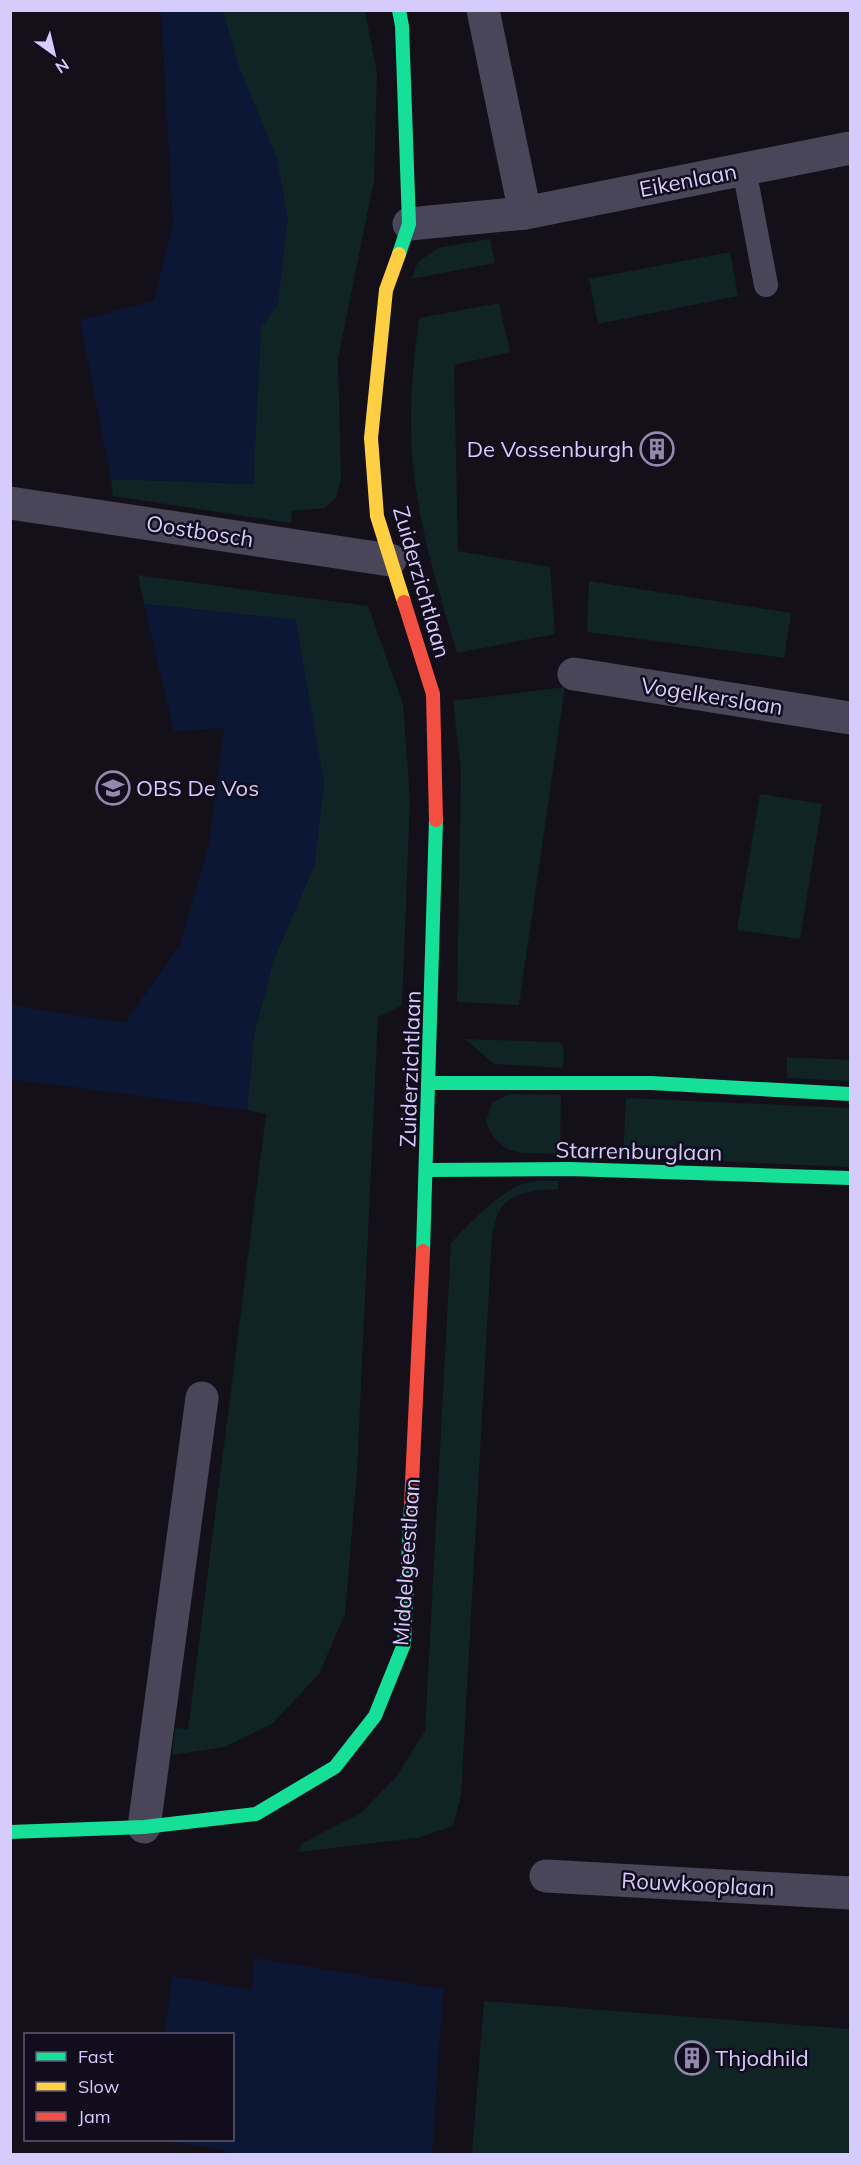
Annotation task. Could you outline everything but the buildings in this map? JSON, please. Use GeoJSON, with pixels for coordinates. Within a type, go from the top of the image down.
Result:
{"type":"FeatureCollection","features":[{"type":"Feature","properties":{"kind":"street","name":"Zuiderzichtlaan"},"geometry":{"type":"LineString","coordinates":[[399,10],[402,26],[409,224],[386,290],[371,438],[378,516],[433,694],[437,785],[427,1170]]}},
{"type":"Feature","properties":{"kind":"street"},"geometry":{"type":"LineString","coordinates":[[483,10],[525,213]]}},
{"type":"Feature","properties":{"kind":"street","name":"Eikenlaan"},"geometry":{"type":"LineString","coordinates":[[409,224],[525,213],[850,148]]}},
{"type":"Feature","properties":{"kind":"street","name":"Oostbosch"},"geometry":{"type":"LineString","coordinates":[[10,503],[390,560]]}},
{"type":"Feature","properties":{"kind":"street","name":"Vogelkerslaan"},"geometry":{"type":"LineString","coordinates":[[574,674],[850,718]]}},
{"type":"Feature","properties":{"kind":"street"},"geometry":{"type":"LineString","coordinates":[[431,1083],[651,1083],[850,1094]]}},
{"type":"Feature","properties":{"kind":"street","name":"Starrenburglaan"},"geometry":{"type":"LineString","coordinates":[[427,1170],[570,1169],[850,1178]]}},
{"type":"Feature","properties":{"kind":"street","name":"Middelgeestlaan"},"geometry":{"type":"LineString","coordinates":[[10,1832],[144,1827],[256,1814],[335,1767],[375,1716],[404,1644],[427,1170]]}},
{"type":"Feature","properties":{"kind":"street"},"geometry":{"type":"LineString","coordinates":[[144,1827],[202,1398]]}},
{"type":"Feature","properties":{"kind":"street","name":"Rouwkooplaan"},"geometry":{"type":"LineString","coordinates":[[546,1876],[850,1893]]}},
{"type":"Feature","properties":{"kind":"lane"},"geometry":{"type":"LineString","coordinates":[[744,169],[766,285]]}},
{"type":"Feature","properties":{"kind":"green space"},"geometry":{"type":"Polygon","coordinates":[[[223,11],[365,11],[377,73],[374,180],[338,359],[341,480],[336,497],[325,508],[292,511],[291,523],[113,496],[111,479],[253,484],[261,327],[278,303],[236,59],[223,11]]]}},
{"type":"Feature","properties":{"kind":"green space"},"geometry":{"type":"Polygon","coordinates":[[[490,239],[495,263],[411,279],[418,262],[438,248],[490,239]]]}},
{"type":"Feature","properties":{"kind":"green space"},"geometry":{"type":"Polygon","coordinates":[[[730,252],[738,296],[598,324],[589,279],[730,252]]]}},
{"type":"Feature","properties":{"kind":"green space"},"geometry":{"type":"Polygon","coordinates":[[[499,303],[510,352],[454,365],[458,551],[550,567],[555,634],[457,653],[426,542],[414,474],[411,416],[419,318],[499,303]]]}},
{"type":"Feature","properties":{"kind":"green space"},"geometry":{"type":"Polygon","coordinates":[[[138,575],[368,606],[403,704],[410,800],[402,1005],[378,1017],[357,1471],[345,1614],[319,1674],[272,1724],[225,1747],[172,1755],[175,1728],[188,1729],[266,1114],[247,1110],[254,1034],[273,961],[315,863],[296,620],[144,604],[138,575]]]}},
{"type":"Feature","properties":{"kind":"green space"},"geometry":{"type":"Polygon","coordinates":[[[589,581],[791,613],[784,658],[587,632],[589,581]]]}},
{"type":"Feature","properties":{"kind":"green space"},"geometry":{"type":"Polygon","coordinates":[[[565,687],[519,1005],[457,1002],[461,771],[453,701],[565,687]]]}},
{"type":"Feature","properties":{"kind":"green space"},"geometry":{"type":"Polygon","coordinates":[[[760,794],[822,804],[800,939],[737,930],[760,794]]]}},
{"type":"Feature","properties":{"kind":"green space"},"geometry":{"type":"Polygon","coordinates":[[[465,1039],[559,1042],[564,1048],[563,1068],[494,1064],[465,1039]]]}},
{"type":"Feature","properties":{"kind":"green space"},"geometry":{"type":"Polygon","coordinates":[[[787,1057],[850,1060],[850,1081],[787,1078],[787,1057]]]}},
{"type":"Feature","properties":{"kind":"green space"},"geometry":{"type":"Polygon","coordinates":[[[509,1094],[561,1095],[560,1154],[515,1152],[499,1143],[486,1122],[492,1103],[509,1094]]]}},
{"type":"Feature","properties":{"kind":"green space"},"geometry":{"type":"Polygon","coordinates":[[[626,1098],[850,1108],[849,1167],[623,1157],[626,1098]]]}},
{"type":"Feature","properties":{"kind":"green space"},"geometry":{"type":"Polygon","coordinates":[[[558,1181],[558,1189],[527,1192],[506,1202],[498,1214],[492,1236],[461,1796],[453,1826],[417,1838],[299,1852],[301,1844],[361,1813],[396,1777],[425,1731],[451,1243],[487,1207],[509,1191],[530,1182],[558,1181]]]}},
{"type":"Feature","properties":{"kind":"green space"},"geometry":{"type":"Polygon","coordinates":[[[484,2001],[850,2029],[850,2154],[472,2154],[484,2001]]]}},
{"type":"Feature","properties":{"kind":"water"},"geometry":{"type":"Polygon","coordinates":[[[161,11],[223,11],[236,59],[277,159],[288,219],[278,303],[261,327],[253,484],[111,479],[80,320],[154,301],[173,224],[161,11]]]}},
{"type":"Feature","properties":{"kind":"water"},"geometry":{"type":"Polygon","coordinates":[[[144,604],[296,620],[324,783],[315,863],[273,961],[254,1034],[247,1110],[11,1079],[11,1005],[125,1023],[180,945],[209,845],[224,728],[174,731],[144,604]]]}},
{"type":"Feature","properties":{"kind":"water"},"geometry":{"type":"Polygon","coordinates":[[[254,1958],[443,1989],[432,2154],[227,2154],[227,2151],[167,2141],[234,2141],[234,2033],[165,2033],[172,1976],[252,1990],[254,1958]]]}},
{"type":"Feature","properties":{"kind":"traffic: fast"},"geometry":{"type":"LineString","coordinates":[[399,10],[402,26],[409,224],[399,254]]}},
{"type":"Feature","properties":{"kind":"traffic: fast"},"geometry":{"type":"LineString","coordinates":[[423,1251],[436,820]]}},
{"type":"Feature","properties":{"kind":"traffic: fast"},"geometry":{"type":"LineString","coordinates":[[431,1083],[651,1083],[850,1094]]}},
{"type":"Feature","properties":{"kind":"traffic: fast"},"geometry":{"type":"LineString","coordinates":[[427,1170],[570,1169],[850,1178]]}},
{"type":"Feature","properties":{"kind":"traffic: fast"},"geometry":{"type":"LineString","coordinates":[[10,1832],[144,1827],[256,1814],[335,1767],[375,1716],[404,1644],[411,1504]]}},
{"type":"Feature","properties":{"kind":"traffic: slow"},"geometry":{"type":"LineString","coordinates":[[399,254],[386,290],[371,438],[377,516],[404,602]]}},
{"type":"Feature","properties":{"kind":"traffic: jam"},"geometry":{"type":"LineString","coordinates":[[404,602],[433,694],[436,820]]}},
{"type":"Feature","properties":{"kind":"traffic: jam"},"geometry":{"type":"LineString","coordinates":[[411,1504],[423,1251]]}},
{"type":"Feature","properties":{"kind":"place","name":"De Vossenburgh"},"geometry":{"type":"Point","coordinates":[657,449]}},
{"type":"Feature","properties":{"kind":"place","name":"OBS De Vos"},"geometry":{"type":"Point","coordinates":[113,788]}},
{"type":"Feature","properties":{"kind":"place","name":"Thjodhild"},"geometry":{"type":"Point","coordinates":[692,2058]}}]}
